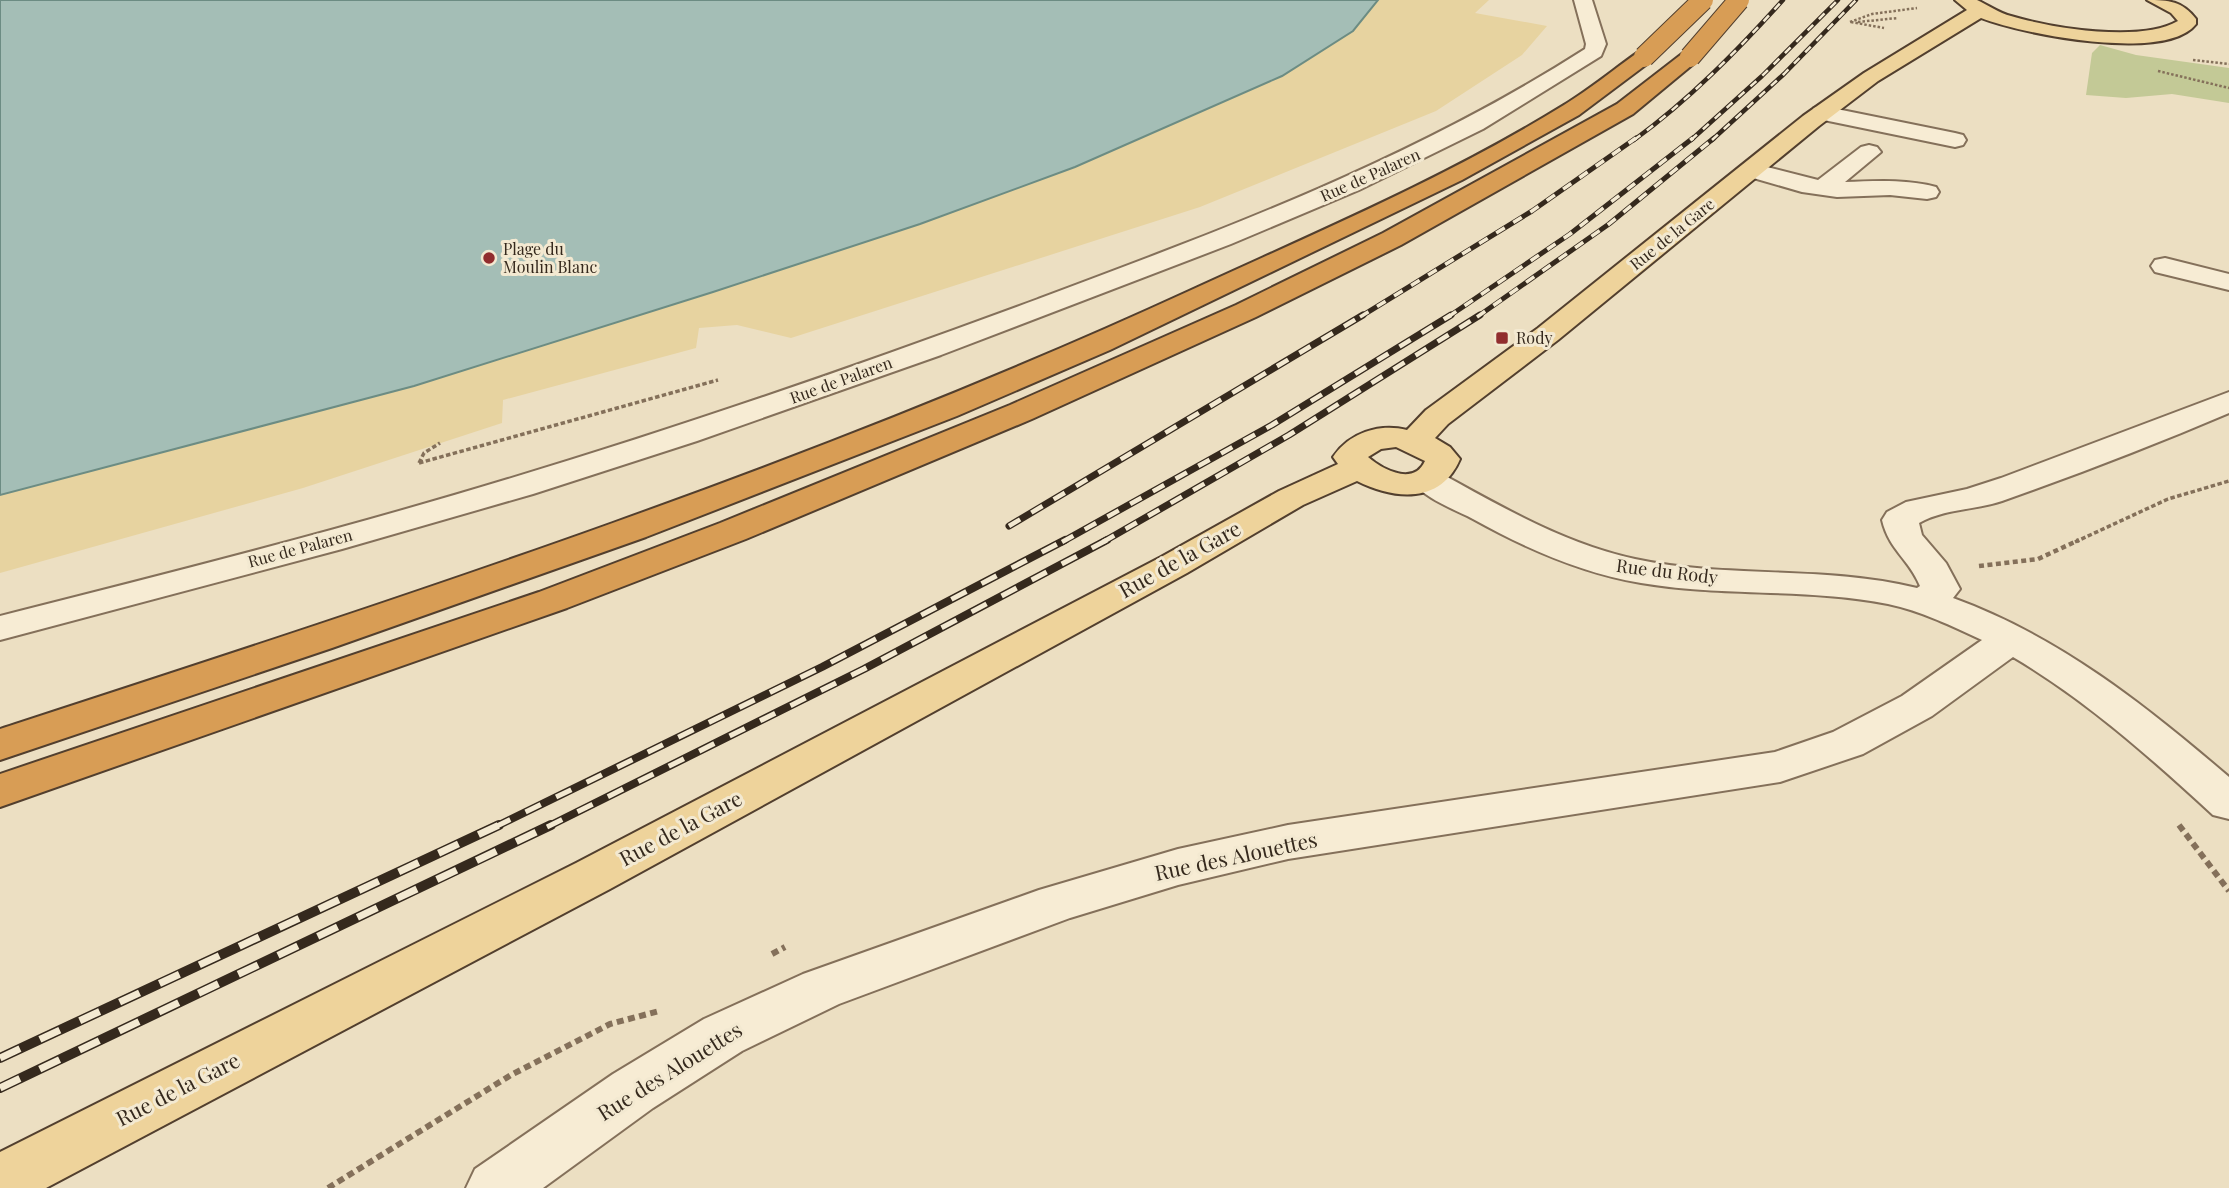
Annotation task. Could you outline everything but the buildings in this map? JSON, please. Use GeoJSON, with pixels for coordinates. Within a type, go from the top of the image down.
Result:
{"type":"FeatureCollection","features":[{"type":"Feature","properties":{"kind":"highway"},"geometry":{"type":"LineString","coordinates":[[0,745],[626,534],[936,415],[1161,317],[1481,160],[1574,108],[1644,57],[1703,0]]}},
{"type":"Feature","properties":{"kind":"highway"},"geometry":{"type":"LineString","coordinates":[[0,791],[553,600],[733,531],[1021,412],[1246,311],[1391,239],[1625,109],[1690,57],[1740,0]]}},
{"type":"Feature","properties":{"kind":"main road"},"geometry":{"type":"LineString","coordinates":[[1971,5],[2032,27],[2072,34],[2142,36],[2173,32],[2187,24],[2185,4],[2156,0]]}},
{"type":"Feature","properties":{"kind":"main road","name":"Rue de la Gare"},"geometry":{"type":"LineString","coordinates":[[1415,441],[1437,417],[1548,334],[1822,113],[1871,77],[1937,38],[1971,5]]}},
{"type":"Feature","properties":{"kind":"main road","name":"Rue de la Gare"},"geometry":{"type":"LineString","coordinates":[[1937,38],[1975,31],[2032,27]]}},
{"type":"Feature","properties":{"kind":"main road"},"geometry":{"type":"LineString","coordinates":[[1396,437],[1415,441],[1433,449],[1443,459],[1441,470],[1428,480],[1411,484],[1371,477],[1357,468],[1350,457],[1356,448],[1371,440],[1396,437]]}},
{"type":"Feature","properties":{"kind":"main road","name":"Rue de la Gare"},"geometry":{"type":"LineString","coordinates":[[0,1182],[593,876],[1174,565],[1291,498],[1357,468]]}},
{"type":"Feature","properties":{"kind":"street","name":"Rue de Palaren"},"geometry":{"type":"LineString","coordinates":[[0,628],[438,511],[739,416],[1159,262],[1306,203],[1440,144],[1532,92],[1594,52],[1596,44],[1583,0]]}},
{"type":"Feature","properties":{"kind":"street"},"geometry":{"type":"LineString","coordinates":[[1822,113],[1955,140]]}},
{"type":"Feature","properties":{"kind":"street"},"geometry":{"type":"LineString","coordinates":[[1823,188],[1869,152]]}},
{"type":"Feature","properties":{"kind":"street"},"geometry":{"type":"LineString","coordinates":[[1751,170],[1802,185],[1837,190],[1890,188],[1927,192]]}},
{"type":"Feature","properties":{"kind":"street"},"geometry":{"type":"LineString","coordinates":[[2165,266],[2229,282]]}},
{"type":"Feature","properties":{"kind":"street","name":"Rue du Rody"},"geometry":{"type":"LineString","coordinates":[[1928,586],[1904,537],[1900,520],[1911,511],[1970,500],[1995,492],[2229,402]]}},
{"type":"Feature","properties":{"kind":"street","name":"Rue du Rody"},"geometry":{"type":"LineString","coordinates":[[1428,480],[1542,541],[1583,559],[1670,576],[1861,586],[1928,586],[2090,687],[2173,752],[2229,803]]}},
{"type":"Feature","properties":{"kind":"street","name":"Rue des Alouettes"},"geometry":{"type":"LineString","coordinates":[[496,1188],[633,1091],[723,1034],[821,989],[898,958],[1068,899],[1178,867],[1288,842],[1780,767],[1848,743],[1917,706],[2012,638]]}},
{"type":"Feature","properties":{"kind":"path"},"geometry":{"type":"LineString","coordinates":[[1881,27],[1850,22],[1909,17]]}},
{"type":"Feature","properties":{"kind":"path"},"geometry":{"type":"LineString","coordinates":[[440,443],[424,453],[419,463],[724,378]]}},
{"type":"Feature","properties":{"kind":"path"},"geometry":{"type":"LineString","coordinates":[[1928,586],[2038,559],[2168,499],[2229,481]]}},
{"type":"Feature","properties":{"kind":"path"},"geometry":{"type":"LineString","coordinates":[[761,961],[785,947]]}},
{"type":"Feature","properties":{"kind":"path"},"geometry":{"type":"LineString","coordinates":[[328,1188],[511,1075],[610,1024],[666,1009]]}},
{"type":"Feature","properties":{"kind":"green space"},"geometry":{"type":"Polygon","coordinates":[[[2100,45],[2136,55],[2229,68],[2229,103],[2172,94],[2126,98],[2086,95],[2092,53],[2100,45]]]}},
{"type":"Feature","properties":{"kind":"sand","name":"Plage du Moulin Blanc"},"geometry":{"type":"Polygon","coordinates":[[[1081,0],[1489,0],[1475,13],[1547,26],[1522,55],[1436,111],[1200,207],[791,338],[737,325],[699,328],[696,348],[503,400],[502,423],[303,488],[0,573],[0,296],[1081,0]]]}},
{"type":"Feature","properties":{"kind":"water"},"geometry":{"type":"Polygon","coordinates":[[[0,0],[1378,0],[1353,31],[1282,76],[1075,167],[920,224],[414,386],[0,495],[0,0]]]}},
{"type":"Feature","properties":{"kind":"railway"},"geometry":{"type":"LineString","coordinates":[[1634,140],[1712,74],[1783,0]]}},
{"type":"Feature","properties":{"kind":"railway"},"geometry":{"type":"LineString","coordinates":[[1691,140],[1762,76],[1838,0]]}},
{"type":"Feature","properties":{"kind":"railway"},"geometry":{"type":"LineString","coordinates":[[1712,140],[1784,74],[1856,0]]}},
{"type":"Feature","properties":{"kind":"railway"},"geometry":{"type":"LineString","coordinates":[[1360,317],[1532,211],[1636,138]]}},
{"type":"Feature","properties":{"kind":"railway"},"geometry":{"type":"LineString","coordinates":[[1450,315],[1570,234],[1693,138]]}},
{"type":"Feature","properties":{"kind":"railway"},"geometry":{"type":"LineString","coordinates":[[1479,316],[1609,224],[1714,138]]}},
{"type":"Feature","properties":{"kind":"railway"},"geometry":{"type":"LineString","coordinates":[[1009,526],[1363,315]]}},
{"type":"Feature","properties":{"kind":"railway"},"geometry":{"type":"LineString","coordinates":[[1062,542],[1272,425],[1450,315]]}},
{"type":"Feature","properties":{"kind":"railway"},"geometry":{"type":"LineString","coordinates":[[1103,542],[1289,435],[1479,316]]}},
{"type":"Feature","properties":{"kind":"railway"},"geometry":{"type":"LineString","coordinates":[[495,827],[822,667],[1065,540]]}},
{"type":"Feature","properties":{"kind":"railway"},"geometry":{"type":"LineString","coordinates":[[547,827],[864,669],[1107,540]]}},
{"type":"Feature","properties":{"kind":"railway"},"geometry":{"type":"LineString","coordinates":[[0,1058],[499,825]]}},
{"type":"Feature","properties":{"kind":"railway"},"geometry":{"type":"LineString","coordinates":[[0,1088],[551,825]]}},
{"type":"Feature","properties":{"kind":"place","name":"Plage du Moulin Blanc"},"geometry":{"type":"Point","coordinates":[489,258]}},
{"type":"Feature","properties":{"kind":"place","name":"Rody"},"geometry":{"type":"Point","coordinates":[1502,338]}}]}
